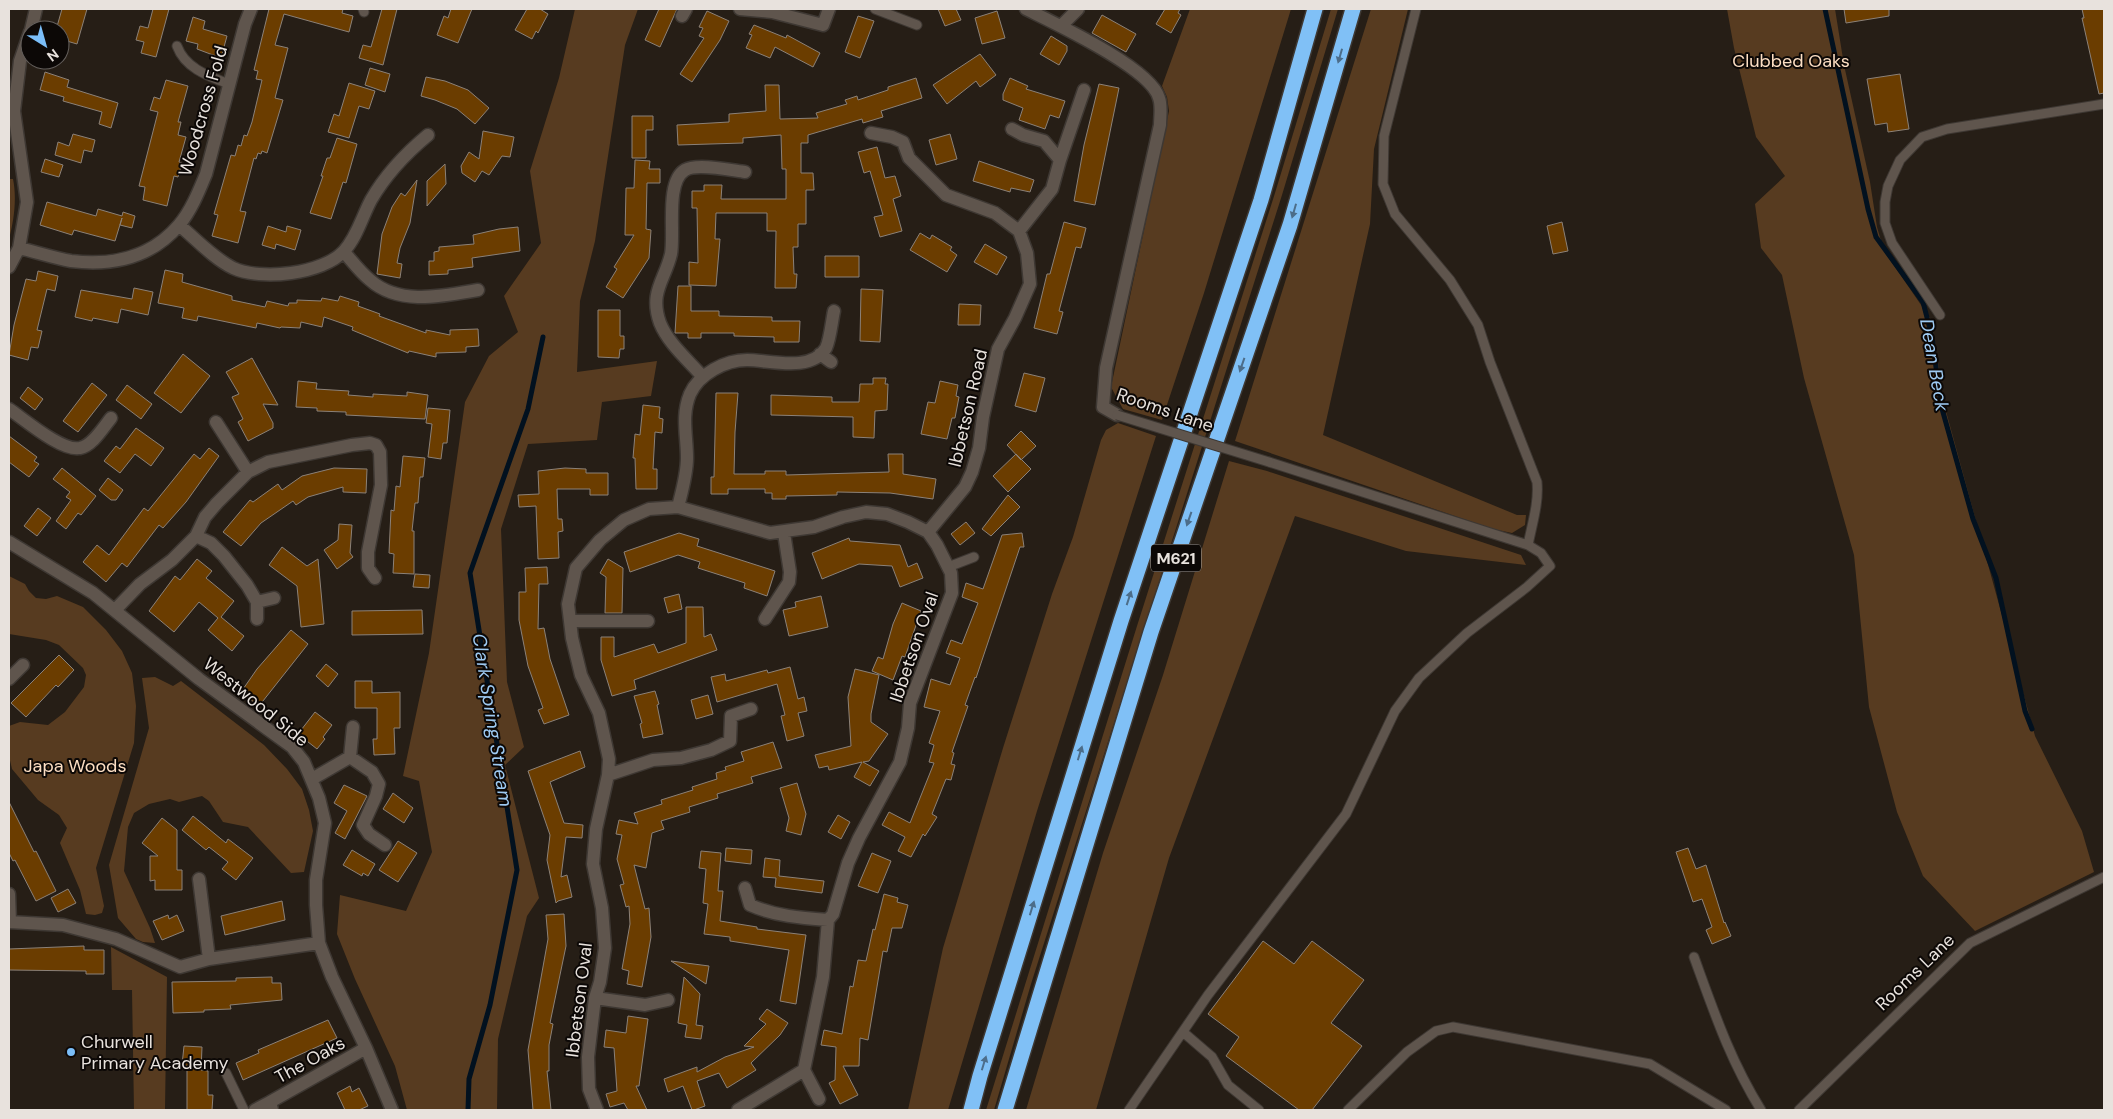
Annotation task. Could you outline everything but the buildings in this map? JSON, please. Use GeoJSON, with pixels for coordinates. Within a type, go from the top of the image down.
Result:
{"type":"FeatureCollection","features":[{"type":"Feature","properties":{"kind":"highway","name":"M621"},"geometry":{"type":"LineString","coordinates":[[971,1110],[1121,621],[1261,200],[1315,9]]}},
{"type":"Feature","properties":{"kind":"highway","name":"M621"},"geometry":{"type":"LineString","coordinates":[[1005,1110],[1151,632],[1290,226],[1353,9]]}},
{"type":"Feature","properties":{"kind":"street","name":"Woodcross Fold"},"geometry":{"type":"LineString","coordinates":[[19,248],[70,260],[112,263],[139,255],[157,244],[180,225],[206,174],[251,9]]}},
{"type":"Feature","properties":{"kind":"street"},"geometry":{"type":"LineString","coordinates":[[740,9],[772,12],[823,25],[829,9]]}},
{"type":"Feature","properties":{"kind":"street","name":"Rooms Lane"},"geometry":{"type":"LineString","coordinates":[[1026,9],[1119,59],[1149,82],[1159,98],[1160,125],[1106,368],[1103,407],[1117,415]]}},
{"type":"Feature","properties":{"kind":"street"},"geometry":{"type":"LineString","coordinates":[[1060,26],[1078,9]]}},
{"type":"Feature","properties":{"kind":"street"},"geometry":{"type":"LineString","coordinates":[[9,267],[19,248],[27,202],[14,111],[14,60]]}},
{"type":"Feature","properties":{"kind":"street"},"geometry":{"type":"LineString","coordinates":[[871,133],[892,137],[903,142],[909,158],[946,195],[995,213],[1019,231],[1052,189],[1084,90]]}},
{"type":"Feature","properties":{"kind":"street"},"geometry":{"type":"LineString","coordinates":[[1012,128],[1023,135],[1044,141],[1060,160]]}},
{"type":"Feature","properties":{"kind":"street"},"geometry":{"type":"LineString","coordinates":[[180,225],[213,254],[233,268],[258,274],[290,274],[327,263],[344,252],[353,239],[370,202],[385,176],[428,135]]}},
{"type":"Feature","properties":{"kind":"street"},"geometry":{"type":"LineString","coordinates":[[702,376],[672,343],[660,323],[655,298],[671,254],[674,188],[677,177],[685,170],[698,167],[745,172]]}},
{"type":"Feature","properties":{"kind":"street","name":"Ibbetson Road"},"geometry":{"type":"LineString","coordinates":[[928,532],[965,487],[972,472],[979,448],[983,417],[998,349],[1016,318],[1030,284],[1028,252],[1019,231]]}},
{"type":"Feature","properties":{"kind":"street"},"geometry":{"type":"LineString","coordinates":[[344,252],[371,281],[403,296],[444,296],[478,290]]}},
{"type":"Feature","properties":{"kind":"street"},"geometry":{"type":"LineString","coordinates":[[678,507],[684,483],[687,458],[685,413],[691,393],[702,376],[722,366],[744,360],[780,364],[826,358],[834,311]]}},
{"type":"Feature","properties":{"kind":"street"},"geometry":{"type":"LineString","coordinates":[[9,409],[46,435],[68,447],[80,448],[89,444],[110,418]]}},
{"type":"Feature","properties":{"kind":"street"},"geometry":{"type":"LineString","coordinates":[[216,422],[248,472]]}},
{"type":"Feature","properties":{"kind":"street"},"geometry":{"type":"LineString","coordinates":[[115,610],[196,536],[205,517],[217,502],[248,472],[268,462],[370,443],[376,446],[381,460],[380,485],[371,532],[368,568],[375,578]]}},
{"type":"Feature","properties":{"kind":"street","name":"Ibbetson Oval"},"geometry":{"type":"LineString","coordinates":[[597,1110],[589,1089],[588,1057],[595,998],[600,982],[605,948],[602,908],[593,864],[596,829],[608,775],[609,759],[599,713],[581,675],[572,638],[568,604],[576,568],[600,540],[624,520],[650,509],[678,507],[770,533],[784,533],[866,512],[887,514],[928,532],[938,545],[951,573],[952,593],[910,703],[908,728],[900,762],[859,838],[848,863],[833,914],[828,920],[823,977],[804,1070]]}},
{"type":"Feature","properties":{"kind":"street"},"geometry":{"type":"LineString","coordinates":[[765,619],[789,582],[790,572],[784,533]]}},
{"type":"Feature","properties":{"kind":"street"},"geometry":{"type":"LineString","coordinates":[[196,536],[211,543],[224,556],[257,602],[257,619]]}},
{"type":"Feature","properties":{"kind":"street","name":"Westwood Side"},"geometry":{"type":"LineString","coordinates":[[9,542],[93,592],[199,679],[292,748],[304,762],[312,779],[325,823],[316,880],[319,943],[332,977],[366,1048],[392,1110]]}},
{"type":"Feature","properties":{"kind":"street"},"geometry":{"type":"LineString","coordinates":[[257,602],[274,598]]}},
{"type":"Feature","properties":{"kind":"street"},"geometry":{"type":"LineString","coordinates":[[570,620],[648,621]]}},
{"type":"Feature","properties":{"kind":"street"},"geometry":{"type":"LineString","coordinates":[[9,679],[23,665]]}},
{"type":"Feature","properties":{"kind":"street"},"geometry":{"type":"LineString","coordinates":[[608,775],[653,760],[681,758],[712,750],[730,741],[731,716],[751,709]]}},
{"type":"Feature","properties":{"kind":"street"},"geometry":{"type":"LineString","coordinates":[[350,757],[353,727]]}},
{"type":"Feature","properties":{"kind":"street"},"geometry":{"type":"LineString","coordinates":[[312,779],[350,757]]}},
{"type":"Feature","properties":{"kind":"street"},"geometry":{"type":"LineString","coordinates":[[350,757],[372,772],[379,784],[376,796],[363,825],[369,834],[385,845]]}},
{"type":"Feature","properties":{"kind":"street"},"geometry":{"type":"LineString","coordinates":[[199,879],[209,959]]}},
{"type":"Feature","properties":{"kind":"street"},"geometry":{"type":"LineString","coordinates":[[745,888],[750,905],[762,911],[784,916],[828,920]]}},
{"type":"Feature","properties":{"kind":"street"},"geometry":{"type":"LineString","coordinates":[[9,894],[9,922],[63,925],[108,937],[180,967],[209,959],[319,943]]}},
{"type":"Feature","properties":{"kind":"street"},"geometry":{"type":"LineString","coordinates":[[595,998],[645,1005],[668,1000]]}},
{"type":"Feature","properties":{"kind":"street","name":"The Oaks"},"geometry":{"type":"LineString","coordinates":[[255,1110],[271,1106],[366,1048]]}},
{"type":"Feature","properties":{"kind":"street"},"geometry":{"type":"LineString","coordinates":[[738,1110],[804,1070],[819,1099]]}},
{"type":"Feature","properties":{"kind":"lane"},"geometry":{"type":"LineString","coordinates":[[875,9],[917,25]]}},
{"type":"Feature","properties":{"kind":"lane"},"geometry":{"type":"LineString","coordinates":[[1416,9],[1384,136],[1383,184],[1395,214],[1450,280],[1478,325],[1490,362],[1537,482],[1539,500],[1534,513],[1528,545]]}},
{"type":"Feature","properties":{"kind":"lane"},"geometry":{"type":"LineString","coordinates":[[177,46],[180,55],[204,74],[229,84]]}},
{"type":"Feature","properties":{"kind":"lane"},"geometry":{"type":"LineString","coordinates":[[1940,315],[1892,243],[1885,223],[1885,202],[1888,186],[1900,160],[1922,137],[1947,130],[2104,104]]}},
{"type":"Feature","properties":{"kind":"lane","name":"Rooms Lane"},"geometry":{"type":"LineString","coordinates":[[1117,415],[1528,545],[1541,553],[1550,566],[1527,587],[1467,633],[1419,678],[1395,711],[1346,814],[1226,971],[1183,1032]]}},
{"type":"Feature","properties":{"kind":"lane"},"geometry":{"type":"LineString","coordinates":[[948,567],[974,557]]}},
{"type":"Feature","properties":{"kind":"lane","name":"Rooms Lane"},"geometry":{"type":"LineString","coordinates":[[1799,1110],[1970,943],[2104,877]]}},
{"type":"Feature","properties":{"kind":"lane"},"geometry":{"type":"LineString","coordinates":[[1694,957],[1724,1041],[1744,1083],[1761,1110]]}},
{"type":"Feature","properties":{"kind":"lane"},"geometry":{"type":"LineString","coordinates":[[1348,1110],[1407,1052],[1436,1031],[1453,1027],[1650,1064],[1726,1110]]}},
{"type":"Feature","properties":{"kind":"lane"},"geometry":{"type":"LineString","coordinates":[[1129,1110],[1183,1032],[1212,1057],[1228,1085],[1258,1110]]}},
{"type":"Feature","properties":{"kind":"lane"},"geometry":{"type":"LineString","coordinates":[[226,1072],[244,1110]]}},
{"type":"Feature","properties":{"kind":"green space"},"geometry":{"type":"Polygon","coordinates":[[[575,9],[638,9],[625,45],[595,241],[580,301],[577,372],[657,361],[651,396],[602,402],[597,440],[528,444],[501,529],[507,682],[524,747],[505,765],[539,898],[527,916],[498,1039],[497,1110],[407,1110],[395,1066],[355,979],[337,934],[340,895],[406,911],[432,852],[419,781],[403,776],[429,653],[465,402],[489,356],[518,332],[504,296],[541,243],[530,171],[559,78],[575,9]]]}},
{"type":"Feature","properties":{"kind":"green space"},"geometry":{"type":"Polygon","coordinates":[[[1190,9],[1291,9],[1204,293],[1162,420],[1123,409],[1111,387],[1169,111],[1167,97],[1162,86],[1190,9]]]}},
{"type":"Feature","properties":{"kind":"green space"},"geometry":{"type":"Polygon","coordinates":[[[1331,9],[1338,9],[1282,195],[1031,984],[994,1110],[986,1110],[1275,193],[1331,9]]]}},
{"type":"Feature","properties":{"kind":"green space"},"geometry":{"type":"Polygon","coordinates":[[[1371,9],[1408,9],[1374,149],[1370,224],[1323,435],[1517,515],[1526,515],[1525,525],[1512,533],[1493,529],[1235,441],[1371,9]]]}},
{"type":"Feature","properties":{"kind":"green space","name":"Clubbed Oaks"},"geometry":{"type":"Polygon","coordinates":[[[1727,9],[1835,9],[1844,65],[1870,182],[1877,227],[1884,251],[1932,321],[1944,404],[2035,736],[2082,831],[2094,872],[1975,931],[1923,876],[1897,812],[1869,707],[1854,555],[1804,378],[1782,275],[1761,248],[1755,204],[1785,176],[1756,137],[1734,48],[1727,9]]]}},
{"type":"Feature","properties":{"kind":"green space"},"geometry":{"type":"Polygon","coordinates":[[[9,179],[13,179],[15,202],[9,239],[9,179]]]}},
{"type":"Feature","properties":{"kind":"green space"},"geometry":{"type":"Polygon","coordinates":[[[1118,423],[1156,436],[1037,811],[948,1110],[908,1110],[943,948],[1003,748],[1052,594],[1073,537],[1101,440],[1106,430],[1118,423]]]}},
{"type":"Feature","properties":{"kind":"green space"},"geometry":{"type":"Polygon","coordinates":[[[1229,461],[1267,471],[1521,555],[1526,565],[1406,551],[1295,516],[1169,858],[1096,1110],[1026,1110],[1103,853],[1163,675],[1229,461]]]}},
{"type":"Feature","properties":{"kind":"green space","name":"Japa Woods"},"geometry":{"type":"Polygon","coordinates":[[[9,576],[25,584],[36,598],[46,599],[57,596],[83,607],[106,630],[122,651],[132,673],[136,706],[134,743],[96,868],[104,906],[102,913],[95,915],[86,914],[80,890],[60,843],[67,828],[59,815],[38,800],[12,769],[9,756],[9,726],[20,722],[48,725],[65,712],[84,687],[86,675],[83,668],[59,645],[46,640],[9,634],[9,576]]]}},
{"type":"Feature","properties":{"kind":"green space","name":"Japa Woods"},"geometry":{"type":"Polygon","coordinates":[[[155,677],[173,686],[181,681],[264,745],[287,769],[302,789],[313,831],[304,872],[291,873],[248,827],[223,822],[209,801],[202,796],[179,802],[170,799],[149,804],[134,813],[128,827],[124,871],[155,943],[136,939],[118,918],[109,865],[149,728],[142,678],[155,677]]]}},
{"type":"Feature","properties":{"kind":"green space"},"geometry":{"type":"Polygon","coordinates":[[[111,947],[167,977],[165,1110],[134,1110],[132,990],[112,990],[111,947]]]}},
{"type":"Feature","properties":{"kind":"waterway","name":"Dean Beck"},"geometry":{"type":"LineString","coordinates":[[1825,9],[1868,209],[1876,237],[1923,302],[1932,337],[1941,405],[1973,519],[1996,578],[2025,711],[2032,729]]}},
{"type":"Feature","properties":{"kind":"waterway","name":"Clark Spring Stream"},"geometry":{"type":"LineString","coordinates":[[468,1110],[469,1079],[490,1005],[517,870],[470,573],[528,409],[543,337]]}},
{"type":"Feature","properties":{"kind":"place","name":"Churwell Primary Academy"},"geometry":{"type":"Point","coordinates":[71,1052]}}]}
